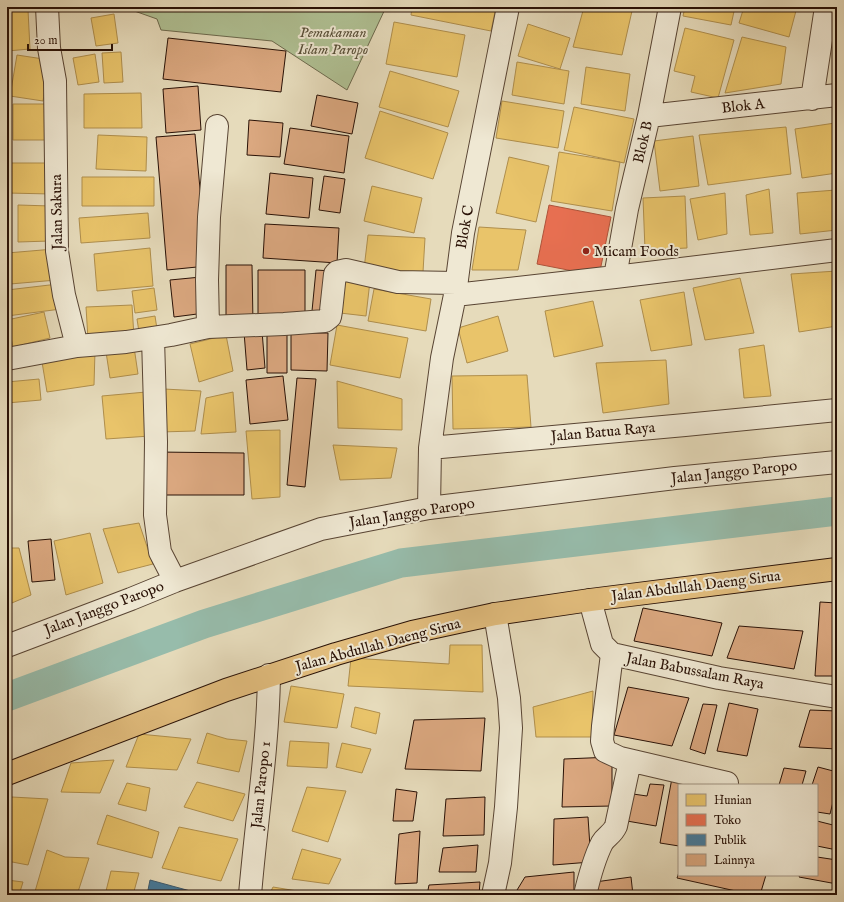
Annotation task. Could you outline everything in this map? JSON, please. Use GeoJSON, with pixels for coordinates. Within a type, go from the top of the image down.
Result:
{"type":"FeatureCollection","features":[{"type":"Feature","properties":{"kind":"main road","name":"Jalan Abdullah Daeng Sirua"},"geometry":{"type":"LineString","coordinates":[[7,774],[226,690],[336,654],[412,632],[495,614],[590,600],[837,569]]}},
{"type":"Feature","properties":{"kind":"street","name":"Jalan Sakura"},"geometry":{"type":"LineString","coordinates":[[47,7],[49,48],[55,81],[57,251],[64,295],[77,346]]}},
{"type":"Feature","properties":{"kind":"street","name":"Blok C"},"geometry":{"type":"LineString","coordinates":[[430,448],[442,358],[456,289],[463,233],[508,7]]}},
{"type":"Feature","properties":{"kind":"street","name":"Blok B"},"geometry":{"type":"LineString","coordinates":[[615,277],[627,209],[649,116],[670,7]]}},
{"type":"Feature","properties":{"kind":"street"},"geometry":{"type":"LineString","coordinates":[[812,99],[826,7]]}},
{"type":"Feature","properties":{"kind":"street","name":"Blok A"},"geometry":{"type":"LineString","coordinates":[[649,116],[837,95]]}},
{"type":"Feature","properties":{"kind":"street"},"geometry":{"type":"LineString","coordinates":[[208,327],[207,280],[209,217],[217,126]]}},
{"type":"Feature","properties":{"kind":"street"},"geometry":{"type":"LineString","coordinates":[[7,360],[77,346],[126,342],[208,327],[325,321],[330,317],[335,274],[343,271],[398,282],[456,289],[615,277],[837,250]]}},
{"type":"Feature","properties":{"kind":"street"},"geometry":{"type":"LineString","coordinates":[[153,338],[156,442],[155,515],[160,552],[175,581]]}},
{"type":"Feature","properties":{"kind":"street","name":"Jalan Batua Raya"},"geometry":{"type":"LineString","coordinates":[[430,448],[837,410]]}},
{"type":"Feature","properties":{"kind":"street"},"geometry":{"type":"LineString","coordinates":[[429,508],[430,448]]}},
{"type":"Feature","properties":{"kind":"street","name":"Jalan Janggo Paropo"},"geometry":{"type":"LineString","coordinates":[[7,646],[175,581],[321,529],[429,508],[675,478],[837,462]]}},
{"type":"Feature","properties":{"kind":"street","name":"Jalan Babussalam Raya"},"geometry":{"type":"LineString","coordinates":[[590,600],[602,644],[612,654],[719,678],[837,697]]}},
{"type":"Feature","properties":{"kind":"street"},"geometry":{"type":"LineString","coordinates":[[493,895],[500,864],[506,807],[511,728],[509,698],[495,614]]}},
{"type":"Feature","properties":{"kind":"street"},"geometry":{"type":"LineString","coordinates":[[612,654],[602,741],[606,751],[609,754],[630,761],[727,783]]}},
{"type":"Feature","properties":{"kind":"street","name":"Jalan Paropo 1"},"geometry":{"type":"LineString","coordinates":[[250,895],[254,841],[268,719],[269,675]]}},
{"type":"Feature","properties":{"kind":"street"},"geometry":{"type":"LineString","coordinates":[[585,895],[589,877],[603,842],[613,833],[616,826],[630,761]]}},
{"type":"Feature","properties":{"kind":"green space","name":"Pemakaman Islam Paropo"},"geometry":{"type":"Polygon","coordinates":[[[125,7],[386,7],[347,90],[272,41],[161,30],[157,19],[125,7]]]}},
{"type":"Feature","properties":{"kind":"building: Hunian"},"geometry":{"type":"Polygon","coordinates":[[[412,7],[496,7],[491,31],[411,15],[412,7]]]}},
{"type":"Feature","properties":{"kind":"building: Hunian"},"geometry":{"type":"Polygon","coordinates":[[[548,7],[571,7],[570,11],[548,7]]]}},
{"type":"Feature","properties":{"kind":"building: Hunian"},"geometry":{"type":"Polygon","coordinates":[[[584,7],[615,7],[632,11],[622,55],[573,47],[584,7]]]}},
{"type":"Feature","properties":{"kind":"building: Hunian"},"geometry":{"type":"Polygon","coordinates":[[[685,7],[735,7],[731,25],[683,16],[685,7]]]}},
{"type":"Feature","properties":{"kind":"building: Hunian"},"geometry":{"type":"Polygon","coordinates":[[[744,7],[797,7],[789,37],[739,23],[744,7]]]}},
{"type":"Feature","properties":{"kind":"building: Hunian"},"geometry":{"type":"Polygon","coordinates":[[[28,10],[30,49],[7,51],[7,12],[28,10]]]}},
{"type":"Feature","properties":{"kind":"building: Hunian"},"geometry":{"type":"Polygon","coordinates":[[[114,14],[118,43],[96,46],[91,18],[114,14]]]}},
{"type":"Feature","properties":{"kind":"building: Hunian"},"geometry":{"type":"Polygon","coordinates":[[[394,22],[465,35],[457,77],[386,64],[394,22]]]}},
{"type":"Feature","properties":{"kind":"building: Hunian"},"geometry":{"type":"Polygon","coordinates":[[[528,24],[570,38],[560,69],[518,56],[528,24]]]}},
{"type":"Feature","properties":{"kind":"building: Hunian"},"geometry":{"type":"Polygon","coordinates":[[[685,28],[734,40],[718,98],[691,92],[695,76],[674,71],[685,28]]]}},
{"type":"Feature","properties":{"kind":"building: Hunian"},"geometry":{"type":"Polygon","coordinates":[[[742,37],[786,47],[781,84],[725,93],[742,37]]]}},
{"type":"Feature","properties":{"kind":"building: Hunian"},"geometry":{"type":"Polygon","coordinates":[[[121,52],[123,82],[104,83],[102,53],[121,52]]]}},
{"type":"Feature","properties":{"kind":"building: Hunian"},"geometry":{"type":"Polygon","coordinates":[[[95,54],[99,82],[78,85],[73,58],[95,54]]]}},
{"type":"Feature","properties":{"kind":"building: Hunian"},"geometry":{"type":"Polygon","coordinates":[[[17,55],[50,60],[43,101],[10,96],[17,55]]]}},
{"type":"Feature","properties":{"kind":"building: Hunian"},"geometry":{"type":"Polygon","coordinates":[[[517,62],[569,71],[564,104],[512,95],[517,62]]]}},
{"type":"Feature","properties":{"kind":"building: Hunian"},"geometry":{"type":"Polygon","coordinates":[[[586,67],[630,74],[625,111],[581,104],[586,67]]]}},
{"type":"Feature","properties":{"kind":"building: Hunian"},"geometry":{"type":"Polygon","coordinates":[[[390,71],[459,91],[448,127],[379,107],[390,71]]]}},
{"type":"Feature","properties":{"kind":"building: Hunian"},"geometry":{"type":"Polygon","coordinates":[[[141,93],[142,128],[84,128],[84,94],[141,93]]]}},
{"type":"Feature","properties":{"kind":"building: Hunian"},"geometry":{"type":"Polygon","coordinates":[[[502,101],[564,111],[558,148],[496,138],[502,101]]]}},
{"type":"Feature","properties":{"kind":"building: Hunian"},"geometry":{"type":"Polygon","coordinates":[[[13,104],[50,104],[49,140],[13,140],[13,104]]]}},
{"type":"Feature","properties":{"kind":"building: Hunian"},"geometry":{"type":"Polygon","coordinates":[[[574,107],[634,119],[624,163],[564,150],[574,107]]]}},
{"type":"Feature","properties":{"kind":"building: Hunian"},"geometry":{"type":"Polygon","coordinates":[[[380,111],[448,133],[433,179],[365,158],[380,111]]]}},
{"type":"Feature","properties":{"kind":"building: Hunian"},"geometry":{"type":"Polygon","coordinates":[[[835,123],[837,129],[837,173],[802,178],[795,129],[835,123]]]}},
{"type":"Feature","properties":{"kind":"building: Hunian"},"geometry":{"type":"Polygon","coordinates":[[[786,127],[791,174],[708,185],[699,135],[786,127]]]}},
{"type":"Feature","properties":{"kind":"building: Hunian"},"geometry":{"type":"Polygon","coordinates":[[[98,135],[147,137],[146,171],[96,169],[98,135]]]}},
{"type":"Feature","properties":{"kind":"building: Hunian"},"geometry":{"type":"Polygon","coordinates":[[[693,136],[699,186],[660,191],[654,141],[693,136]]]}},
{"type":"Feature","properties":{"kind":"building: Hunian"},"geometry":{"type":"Polygon","coordinates":[[[559,152],[620,162],[612,211],[551,201],[559,152]]]}},
{"type":"Feature","properties":{"kind":"building: Hunian"},"geometry":{"type":"Polygon","coordinates":[[[509,157],[549,166],[536,222],[496,213],[509,157]]]}},
{"type":"Feature","properties":{"kind":"building: Hunian"},"geometry":{"type":"Polygon","coordinates":[[[7,163],[51,163],[51,194],[7,193],[7,163]]]}},
{"type":"Feature","properties":{"kind":"building: Hunian"},"geometry":{"type":"Polygon","coordinates":[[[82,177],[154,177],[154,206],[82,206],[82,177]]]}},
{"type":"Feature","properties":{"kind":"building: Hunian"},"geometry":{"type":"Polygon","coordinates":[[[372,186],[422,198],[414,233],[364,221],[372,186]]]}},
{"type":"Feature","properties":{"kind":"building: Hunian"},"geometry":{"type":"Polygon","coordinates":[[[769,189],[773,233],[750,235],[746,195],[769,189]]]}},
{"type":"Feature","properties":{"kind":"building: Hunian"},"geometry":{"type":"Polygon","coordinates":[[[836,190],[837,230],[800,234],[797,193],[836,190]]]}},
{"type":"Feature","properties":{"kind":"building: Hunian"},"geometry":{"type":"Polygon","coordinates":[[[725,193],[727,234],[698,240],[690,199],[725,193]]]}},
{"type":"Feature","properties":{"kind":"building: Hunian"},"geometry":{"type":"Polygon","coordinates":[[[685,196],[687,248],[645,250],[643,198],[685,196]]]}},
{"type":"Feature","properties":{"kind":"building: Hunian"},"geometry":{"type":"Polygon","coordinates":[[[18,205],[51,206],[50,241],[18,242],[18,205]]]}},
{"type":"Feature","properties":{"kind":"building: Hunian"},"geometry":{"type":"Polygon","coordinates":[[[148,213],[150,238],[81,243],[79,218],[148,213]]]}},
{"type":"Feature","properties":{"kind":"building: Hunian"},"geometry":{"type":"Polygon","coordinates":[[[7,217],[11,217],[11,239],[7,239],[7,217]]]}},
{"type":"Feature","properties":{"kind":"building: Hunian"},"geometry":{"type":"Polygon","coordinates":[[[479,227],[526,230],[518,270],[472,270],[479,227]]]}},
{"type":"Feature","properties":{"kind":"building: Hunian"},"geometry":{"type":"Polygon","coordinates":[[[368,235],[425,238],[423,272],[364,269],[368,235]]]}},
{"type":"Feature","properties":{"kind":"building: Hunian"},"geometry":{"type":"Polygon","coordinates":[[[150,248],[153,286],[97,291],[94,254],[150,248]]]}},
{"type":"Feature","properties":{"kind":"building: Hunian"},"geometry":{"type":"Polygon","coordinates":[[[54,249],[57,280],[10,284],[7,253],[54,249]]]}},
{"type":"Feature","properties":{"kind":"building: Hunian"},"geometry":{"type":"Polygon","coordinates":[[[837,271],[837,326],[799,332],[791,274],[837,271]]]}},
{"type":"Feature","properties":{"kind":"building: Hunian"},"geometry":{"type":"Polygon","coordinates":[[[344,277],[370,281],[366,316],[340,313],[344,277]]]}},
{"type":"Feature","properties":{"kind":"building: Hunian"},"geometry":{"type":"Polygon","coordinates":[[[740,278],[754,333],[705,340],[693,288],[740,278]]]}},
{"type":"Feature","properties":{"kind":"building: Hunian"},"geometry":{"type":"Polygon","coordinates":[[[58,284],[61,309],[7,316],[7,290],[58,284]]]}},
{"type":"Feature","properties":{"kind":"building: Hunian"},"geometry":{"type":"Polygon","coordinates":[[[154,288],[157,310],[135,313],[132,291],[154,288]]]}},
{"type":"Feature","properties":{"kind":"building: Hunian"},"geometry":{"type":"Polygon","coordinates":[[[374,289],[431,299],[426,331],[368,321],[374,289]]]}},
{"type":"Feature","properties":{"kind":"building: Hunian"},"geometry":{"type":"Polygon","coordinates":[[[684,292],[692,345],[651,351],[640,300],[684,292]]]}},
{"type":"Feature","properties":{"kind":"building: Hunian"},"geometry":{"type":"Polygon","coordinates":[[[593,301],[603,346],[554,357],[545,311],[593,301]]]}},
{"type":"Feature","properties":{"kind":"building: Hunian"},"geometry":{"type":"Polygon","coordinates":[[[132,305],[134,337],[88,339],[86,307],[132,305]]]}},
{"type":"Feature","properties":{"kind":"building: Hunian"},"geometry":{"type":"Polygon","coordinates":[[[44,312],[50,338],[13,347],[7,320],[44,312]]]}},
{"type":"Feature","properties":{"kind":"building: Hunian"},"geometry":{"type":"Polygon","coordinates":[[[155,316],[157,329],[139,332],[137,319],[155,316]]]}},
{"type":"Feature","properties":{"kind":"building: Hunian"},"geometry":{"type":"Polygon","coordinates":[[[498,316],[508,351],[467,363],[458,328],[498,316]]]}},
{"type":"Feature","properties":{"kind":"building: Hunian"},"geometry":{"type":"Polygon","coordinates":[[[337,325],[408,338],[400,378],[330,365],[337,325]]]}},
{"type":"Feature","properties":{"kind":"building: Hunian"},"geometry":{"type":"Polygon","coordinates":[[[226,335],[233,371],[199,382],[190,344],[226,335]]]}},
{"type":"Feature","properties":{"kind":"building: Hunian"},"geometry":{"type":"Polygon","coordinates":[[[764,345],[771,396],[744,398],[739,349],[764,345]]]}},
{"type":"Feature","properties":{"kind":"building: Hunian"},"geometry":{"type":"Polygon","coordinates":[[[134,347],[138,374],[110,378],[106,352],[134,347]]]}},
{"type":"Feature","properties":{"kind":"building: Hunian"},"geometry":{"type":"Polygon","coordinates":[[[95,351],[94,385],[47,392],[42,362],[95,351]]]}},
{"type":"Feature","properties":{"kind":"building: Hunian"},"geometry":{"type":"Polygon","coordinates":[[[666,360],[669,404],[603,413],[596,363],[666,360]]]}},
{"type":"Feature","properties":{"kind":"building: Hunian"},"geometry":{"type":"Polygon","coordinates":[[[527,375],[531,427],[453,429],[452,376],[527,375]]]}},
{"type":"Feature","properties":{"kind":"building: Hunian"},"geometry":{"type":"Polygon","coordinates":[[[39,379],[41,400],[7,403],[7,382],[39,379]]]}},
{"type":"Feature","properties":{"kind":"building: Hunian"},"geometry":{"type":"Polygon","coordinates":[[[337,381],[402,399],[402,430],[338,428],[337,381]]]}},
{"type":"Feature","properties":{"kind":"building: Hunian"},"geometry":{"type":"Polygon","coordinates":[[[164,389],[201,391],[195,431],[160,432],[164,389]]]}},
{"type":"Feature","properties":{"kind":"building: Hunian"},"geometry":{"type":"Polygon","coordinates":[[[146,392],[150,436],[106,439],[102,396],[146,392]]]}},
{"type":"Feature","properties":{"kind":"building: Hunian"},"geometry":{"type":"Polygon","coordinates":[[[233,392],[236,432],[201,434],[206,398],[233,392]]]}},
{"type":"Feature","properties":{"kind":"building: Hunian"},"geometry":{"type":"Polygon","coordinates":[[[280,430],[280,497],[252,499],[246,431],[280,430]]]}},
{"type":"Feature","properties":{"kind":"building: Hunian"},"geometry":{"type":"Polygon","coordinates":[[[333,445],[397,448],[391,478],[340,480],[333,445]]]}},
{"type":"Feature","properties":{"kind":"building: Hunian"},"geometry":{"type":"Polygon","coordinates":[[[139,523],[153,564],[118,573],[103,529],[139,523]]]}},
{"type":"Feature","properties":{"kind":"building: Hunian"},"geometry":{"type":"Polygon","coordinates":[[[90,533],[103,583],[66,595],[54,541],[90,533]]]}},
{"type":"Feature","properties":{"kind":"building: Hunian"},"geometry":{"type":"Polygon","coordinates":[[[7,548],[19,548],[31,595],[7,605],[7,548]]]}},
{"type":"Feature","properties":{"kind":"building: Hunian"},"geometry":{"type":"Polygon","coordinates":[[[450,645],[482,645],[483,692],[348,686],[351,658],[449,664],[450,645]]]}},
{"type":"Feature","properties":{"kind":"building: Hunian"},"geometry":{"type":"Polygon","coordinates":[[[291,686],[344,694],[337,728],[284,722],[291,686]]]}},
{"type":"Feature","properties":{"kind":"building: Hunian"},"geometry":{"type":"Polygon","coordinates":[[[593,691],[592,737],[536,737],[533,707],[593,691]]]}},
{"type":"Feature","properties":{"kind":"building: Hunian"},"geometry":{"type":"Polygon","coordinates":[[[355,707],[380,713],[376,734],[351,727],[355,707]]]}},
{"type":"Feature","properties":{"kind":"building: Hunian"},"geometry":{"type":"Polygon","coordinates":[[[207,733],[227,739],[247,741],[239,772],[197,763],[207,733]]]}},
{"type":"Feature","properties":{"kind":"building: Hunian"},"geometry":{"type":"Polygon","coordinates":[[[139,734],[191,739],[177,770],[126,767],[139,734]]]}},
{"type":"Feature","properties":{"kind":"building: Hunian"},"geometry":{"type":"Polygon","coordinates":[[[290,741],[329,743],[327,768],[287,766],[290,741]]]}},
{"type":"Feature","properties":{"kind":"building: Hunian"},"geometry":{"type":"Polygon","coordinates":[[[342,743],[371,749],[362,773],[336,767],[342,743]]]}},
{"type":"Feature","properties":{"kind":"building: Hunian"},"geometry":{"type":"Polygon","coordinates":[[[114,760],[100,793],[61,792],[71,763],[114,760]]]}},
{"type":"Feature","properties":{"kind":"building: Hunian"},"geometry":{"type":"Polygon","coordinates":[[[197,782],[245,794],[233,821],[184,807],[197,782]]]}},
{"type":"Feature","properties":{"kind":"building: Hunian"},"geometry":{"type":"Polygon","coordinates":[[[127,783],[150,788],[146,811],[118,804],[127,783]]]}},
{"type":"Feature","properties":{"kind":"building: Hunian"},"geometry":{"type":"Polygon","coordinates":[[[307,787],[346,791],[328,842],[292,831],[307,787]]]}},
{"type":"Feature","properties":{"kind":"building: Hunian"},"geometry":{"type":"Polygon","coordinates":[[[12,797],[48,799],[28,865],[7,861],[7,812],[12,797]]]}},
{"type":"Feature","properties":{"kind":"building: Hunian"},"geometry":{"type":"Polygon","coordinates":[[[107,815],[159,832],[152,858],[97,844],[107,815]]]}},
{"type":"Feature","properties":{"kind":"building: Hunian"},"geometry":{"type":"Polygon","coordinates":[[[179,827],[238,839],[221,881],[162,868],[179,827]]]}},
{"type":"Feature","properties":{"kind":"building: Hunian"},"geometry":{"type":"Polygon","coordinates":[[[302,849],[341,859],[329,884],[292,879],[302,849]]]}},
{"type":"Feature","properties":{"kind":"building: Hunian"},"geometry":{"type":"Polygon","coordinates":[[[47,850],[65,857],[89,858],[77,895],[34,895],[47,850]]]}},
{"type":"Feature","properties":{"kind":"building: Hunian"},"geometry":{"type":"Polygon","coordinates":[[[111,871],[139,873],[133,895],[105,895],[111,871]]]}},
{"type":"Feature","properties":{"kind":"building: Hunian"},"geometry":{"type":"Polygon","coordinates":[[[7,880],[23,882],[19,895],[7,895],[7,880]]]}},
{"type":"Feature","properties":{"kind":"building: Hunian"},"geometry":{"type":"Polygon","coordinates":[[[273,887],[309,893],[308,895],[269,895],[273,887]]]}},
{"type":"Feature","properties":{"kind":"building: Toko"},"geometry":{"type":"Polygon","coordinates":[[[549,205],[611,217],[599,276],[537,264],[549,205]]]}},
{"type":"Feature","properties":{"kind":"building: Publik"},"geometry":{"type":"Polygon","coordinates":[[[150,880],[205,895],[147,895],[150,880]]]}},
{"type":"Feature","properties":{"kind":"building: Lainnya"},"geometry":{"type":"Polygon","coordinates":[[[168,38],[286,51],[281,92],[163,79],[168,38]]]}},
{"type":"Feature","properties":{"kind":"building: Lainnya"},"geometry":{"type":"Polygon","coordinates":[[[198,86],[201,130],[166,133],[163,89],[198,86]]]}},
{"type":"Feature","properties":{"kind":"building: Lainnya"},"geometry":{"type":"Polygon","coordinates":[[[317,95],[358,103],[352,134],[311,126],[317,95]]]}},
{"type":"Feature","properties":{"kind":"building: Lainnya"},"geometry":{"type":"Polygon","coordinates":[[[249,120],[283,123],[280,157],[247,155],[249,120]]]}},
{"type":"Feature","properties":{"kind":"building: Lainnya"},"geometry":{"type":"Polygon","coordinates":[[[290,128],[349,136],[344,173],[284,164],[290,128]]]}},
{"type":"Feature","properties":{"kind":"building: Lainnya"},"geometry":{"type":"Polygon","coordinates":[[[195,134],[207,266],[167,270],[156,137],[195,134]]]}},
{"type":"Feature","properties":{"kind":"building: Lainnya"},"geometry":{"type":"Polygon","coordinates":[[[270,173],[313,178],[309,218],[266,214],[270,173]]]}},
{"type":"Feature","properties":{"kind":"building: Lainnya"},"geometry":{"type":"Polygon","coordinates":[[[324,176],[345,179],[340,213],[319,210],[324,176]]]}},
{"type":"Feature","properties":{"kind":"building: Lainnya"},"geometry":{"type":"Polygon","coordinates":[[[265,224],[339,228],[337,263],[263,258],[265,224]]]}},
{"type":"Feature","properties":{"kind":"building: Lainnya"},"geometry":{"type":"Polygon","coordinates":[[[226,265],[252,265],[253,324],[226,324],[226,265]]]}},
{"type":"Feature","properties":{"kind":"building: Lainnya"},"geometry":{"type":"Polygon","coordinates":[[[258,270],[305,270],[305,317],[258,318],[258,270]]]}},
{"type":"Feature","properties":{"kind":"building: Lainnya"},"geometry":{"type":"Polygon","coordinates":[[[316,270],[332,271],[329,312],[312,311],[316,270]]]}},
{"type":"Feature","properties":{"kind":"building: Lainnya"},"geometry":{"type":"Polygon","coordinates":[[[201,277],[205,313],[174,317],[170,280],[201,277]]]}},
{"type":"Feature","properties":{"kind":"building: Lainnya"},"geometry":{"type":"Polygon","coordinates":[[[267,328],[287,328],[287,373],[267,373],[267,328]]]}},
{"type":"Feature","properties":{"kind":"building: Lainnya"},"geometry":{"type":"Polygon","coordinates":[[[262,331],[265,368],[247,370],[244,332],[262,331]]]}},
{"type":"Feature","properties":{"kind":"building: Lainnya"},"geometry":{"type":"Polygon","coordinates":[[[291,333],[328,333],[327,371],[291,370],[291,333]]]}},
{"type":"Feature","properties":{"kind":"building: Lainnya"},"geometry":{"type":"Polygon","coordinates":[[[283,376],[288,420],[250,424],[246,380],[283,376]]]}},
{"type":"Feature","properties":{"kind":"building: Lainnya"},"geometry":{"type":"Polygon","coordinates":[[[297,378],[316,379],[305,487],[287,485],[297,378]]]}},
{"type":"Feature","properties":{"kind":"building: Lainnya"},"geometry":{"type":"Polygon","coordinates":[[[157,452],[244,453],[244,495],[157,495],[157,452]]]}},
{"type":"Feature","properties":{"kind":"building: Lainnya"},"geometry":{"type":"Polygon","coordinates":[[[51,539],[55,580],[32,582],[28,541],[51,539]]]}},
{"type":"Feature","properties":{"kind":"building: Lainnya"},"geometry":{"type":"Polygon","coordinates":[[[820,602],[837,603],[837,676],[815,676],[820,602]]]}},
{"type":"Feature","properties":{"kind":"building: Lainnya"},"geometry":{"type":"Polygon","coordinates":[[[643,608],[722,623],[712,656],[634,641],[643,608]]]}},
{"type":"Feature","properties":{"kind":"building: Lainnya"},"geometry":{"type":"Polygon","coordinates":[[[739,626],[803,631],[794,669],[727,658],[739,626]]]}},
{"type":"Feature","properties":{"kind":"building: Lainnya"},"geometry":{"type":"Polygon","coordinates":[[[628,687],[689,698],[672,746],[614,735],[628,687]]]}},
{"type":"Feature","properties":{"kind":"building: Lainnya"},"geometry":{"type":"Polygon","coordinates":[[[729,703],[758,709],[747,756],[717,751],[729,703]]]}},
{"type":"Feature","properties":{"kind":"building: Lainnya"},"geometry":{"type":"Polygon","coordinates":[[[703,704],[717,705],[705,754],[690,749],[703,704]]]}},
{"type":"Feature","properties":{"kind":"building: Lainnya"},"geometry":{"type":"Polygon","coordinates":[[[810,710],[837,711],[837,749],[799,747],[810,710]]]}},
{"type":"Feature","properties":{"kind":"building: Lainnya"},"geometry":{"type":"Polygon","coordinates":[[[485,718],[481,771],[405,769],[414,720],[485,718]]]}},
{"type":"Feature","properties":{"kind":"building: Lainnya"},"geometry":{"type":"Polygon","coordinates":[[[612,757],[612,806],[562,807],[564,759],[612,757]]]}},
{"type":"Feature","properties":{"kind":"building: Lainnya"},"geometry":{"type":"Polygon","coordinates":[[[818,767],[837,772],[837,786],[830,814],[818,812],[818,784],[812,784],[818,767]]]}},
{"type":"Feature","properties":{"kind":"building: Lainnya"},"geometry":{"type":"Polygon","coordinates":[[[784,768],[806,771],[802,784],[779,784],[784,768]]]}},
{"type":"Feature","properties":{"kind":"building: Lainnya"},"geometry":{"type":"Polygon","coordinates":[[[672,778],[698,784],[678,784],[678,846],[660,843],[672,778]]]}},
{"type":"Feature","properties":{"kind":"building: Lainnya"},"geometry":{"type":"Polygon","coordinates":[[[650,784],[664,785],[656,826],[621,820],[626,793],[647,796],[650,784]]]}},
{"type":"Feature","properties":{"kind":"building: Lainnya"},"geometry":{"type":"Polygon","coordinates":[[[396,789],[417,792],[413,821],[393,821],[396,789]]]}},
{"type":"Feature","properties":{"kind":"building: Lainnya"},"geometry":{"type":"Polygon","coordinates":[[[485,797],[484,835],[443,836],[446,799],[485,797]]]}},
{"type":"Feature","properties":{"kind":"building: Lainnya"},"geometry":{"type":"Polygon","coordinates":[[[588,817],[591,862],[553,865],[554,819],[588,817]]]}},
{"type":"Feature","properties":{"kind":"building: Lainnya"},"geometry":{"type":"Polygon","coordinates":[[[818,821],[837,826],[837,850],[818,846],[818,821]]]}},
{"type":"Feature","properties":{"kind":"building: Lainnya"},"geometry":{"type":"Polygon","coordinates":[[[420,831],[417,883],[395,884],[399,834],[420,831]]]}},
{"type":"Feature","properties":{"kind":"building: Lainnya"},"geometry":{"type":"Polygon","coordinates":[[[478,845],[476,872],[439,872],[443,848],[478,845]]]}},
{"type":"Feature","properties":{"kind":"building: Lainnya"},"geometry":{"type":"Polygon","coordinates":[[[818,857],[837,860],[837,884],[799,877],[818,876],[818,857]]]}},
{"type":"Feature","properties":{"kind":"building: Lainnya"},"geometry":{"type":"Polygon","coordinates":[[[574,872],[574,895],[514,895],[525,877],[574,872]]]}},
{"type":"Feature","properties":{"kind":"building: Lainnya"},"geometry":{"type":"Polygon","coordinates":[[[678,875],[766,876],[760,895],[754,895],[677,878],[678,875]]]}},
{"type":"Feature","properties":{"kind":"building: Lainnya"},"geometry":{"type":"Polygon","coordinates":[[[631,877],[633,895],[597,895],[595,882],[631,877]]]}},
{"type":"Feature","properties":{"kind":"building: Lainnya"},"geometry":{"type":"Polygon","coordinates":[[[480,882],[479,895],[427,895],[429,885],[480,882]]]}},
{"type":"Feature","properties":{"kind":"waterway"},"geometry":{"type":"LineString","coordinates":[[7,697],[204,624],[401,563],[837,511]]}},
{"type":"Feature","properties":{"kind":"place","name":"Micam Foods"},"geometry":{"type":"Point","coordinates":[586,251]}}]}
